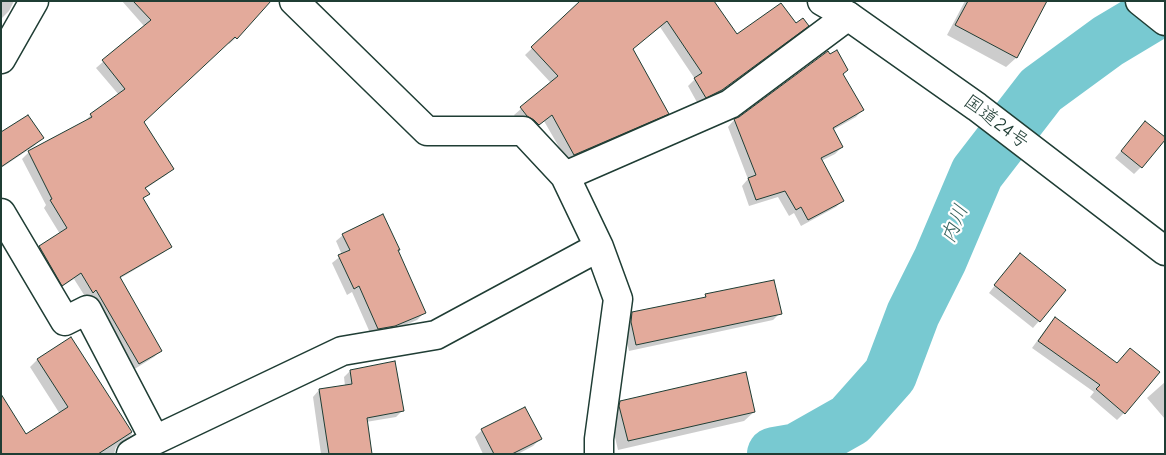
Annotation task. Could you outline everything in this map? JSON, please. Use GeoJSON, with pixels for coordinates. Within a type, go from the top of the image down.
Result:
{"type":"FeatureCollection","features":[{"type":"Feature","properties":{"kind":"main road"},"geometry":{"type":"LineString","coordinates":[[1,59],[34,1]]}},
{"type":"Feature","properties":{"kind":"main road"},"geometry":{"type":"LineString","coordinates":[[294,1],[427,131],[523,131],[565,176],[599,247],[618,299],[599,439],[599,454]]}},
{"type":"Feature","properties":{"kind":"main road","name":"国道24号"},"geometry":{"type":"LineString","coordinates":[[822,1],[848,16],[977,107],[1165,251]]}},
{"type":"Feature","properties":{"kind":"main road"},"geometry":{"type":"LineString","coordinates":[[1140,1],[1165,21]]}},
{"type":"Feature","properties":{"kind":"main road"},"geometry":{"type":"LineString","coordinates":[[565,176],[730,104],[848,16]]}},
{"type":"Feature","properties":{"kind":"main road"},"geometry":{"type":"LineString","coordinates":[[1,213],[65,320],[87,310],[154,440]]}},
{"type":"Feature","properties":{"kind":"main road"},"geometry":{"type":"LineString","coordinates":[[131,454],[154,440],[342,351],[436,335],[599,247]]}},
{"type":"Feature","properties":{"kind":"building"},"geometry":{"type":"Polygon","coordinates":[[[133,1],[271,1],[237,39],[235,37],[144,122],[174,169],[145,188],[150,194],[143,198],[172,247],[120,277],[162,351],[139,364],[96,290],[93,293],[81,273],[62,286],[39,246],[67,228],[50,200],[52,199],[28,151],[92,117],[90,114],[125,89],[102,60],[151,20],[133,1]]]}},
{"type":"Feature","properties":{"kind":"building"},"geometry":{"type":"Polygon","coordinates":[[[580,1],[714,1],[737,34],[781,3],[796,23],[803,18],[809,26],[722,90],[706,98],[694,78],[702,73],[667,21],[633,49],[669,114],[574,155],[552,115],[539,125],[527,116],[520,107],[558,76],[531,47],[580,1]]]}},
{"type":"Feature","properties":{"kind":"building"},"geometry":{"type":"Polygon","coordinates":[[[968,1],[1047,1],[1017,58],[955,25],[968,1]]]}},
{"type":"Feature","properties":{"kind":"building"},"geometry":{"type":"Polygon","coordinates":[[[837,50],[848,70],[843,74],[864,110],[833,128],[843,147],[821,158],[844,201],[808,220],[801,207],[796,210],[785,191],[756,200],[748,178],[756,175],[734,119],[828,51],[830,54],[837,50]]]}},
{"type":"Feature","properties":{"kind":"building"},"geometry":{"type":"Polygon","coordinates":[[[28,115],[44,138],[1,167],[1,132],[28,115]]]}},
{"type":"Feature","properties":{"kind":"building"},"geometry":{"type":"Polygon","coordinates":[[[1145,121],[1165,137],[1165,140],[1142,168],[1121,151],[1145,121]]]}},
{"type":"Feature","properties":{"kind":"building"},"geometry":{"type":"Polygon","coordinates":[[[383,214],[426,313],[395,326],[378,329],[359,286],[354,289],[338,255],[350,250],[342,234],[383,214]]]}},
{"type":"Feature","properties":{"kind":"building"},"geometry":{"type":"Polygon","coordinates":[[[1020,253],[1066,290],[1040,322],[994,285],[1020,253]]]}},
{"type":"Feature","properties":{"kind":"building"},"geometry":{"type":"Polygon","coordinates":[[[774,280],[782,314],[636,345],[631,322],[632,312],[706,297],[705,294],[774,280]]]}},
{"type":"Feature","properties":{"kind":"building"},"geometry":{"type":"Polygon","coordinates":[[[1055,317],[1117,363],[1130,348],[1160,372],[1125,414],[1096,389],[1100,385],[1038,341],[1055,317]]]}},
{"type":"Feature","properties":{"kind":"building"},"geometry":{"type":"Polygon","coordinates":[[[71,337],[132,432],[98,454],[1,454],[1,394],[26,434],[68,407],[37,359],[71,337]]]}},
{"type":"Feature","properties":{"kind":"building"},"geometry":{"type":"Polygon","coordinates":[[[395,361],[404,411],[367,418],[372,454],[329,454],[319,389],[352,384],[350,370],[395,361]]]}},
{"type":"Feature","properties":{"kind":"building"},"geometry":{"type":"Polygon","coordinates":[[[746,372],[755,412],[628,441],[619,406],[620,401],[746,372]]]}},
{"type":"Feature","properties":{"kind":"building"},"geometry":{"type":"Polygon","coordinates":[[[525,407],[542,439],[512,454],[494,454],[481,429],[525,407]]]}},
{"type":"Feature","properties":{"kind":"waterway","name":"内川"},"geometry":{"type":"LineString","coordinates":[[774,454],[797,450],[850,420],[890,375],[913,314],[940,260],[977,173],[1041,90],[1108,41],[1165,7]]}}]}
